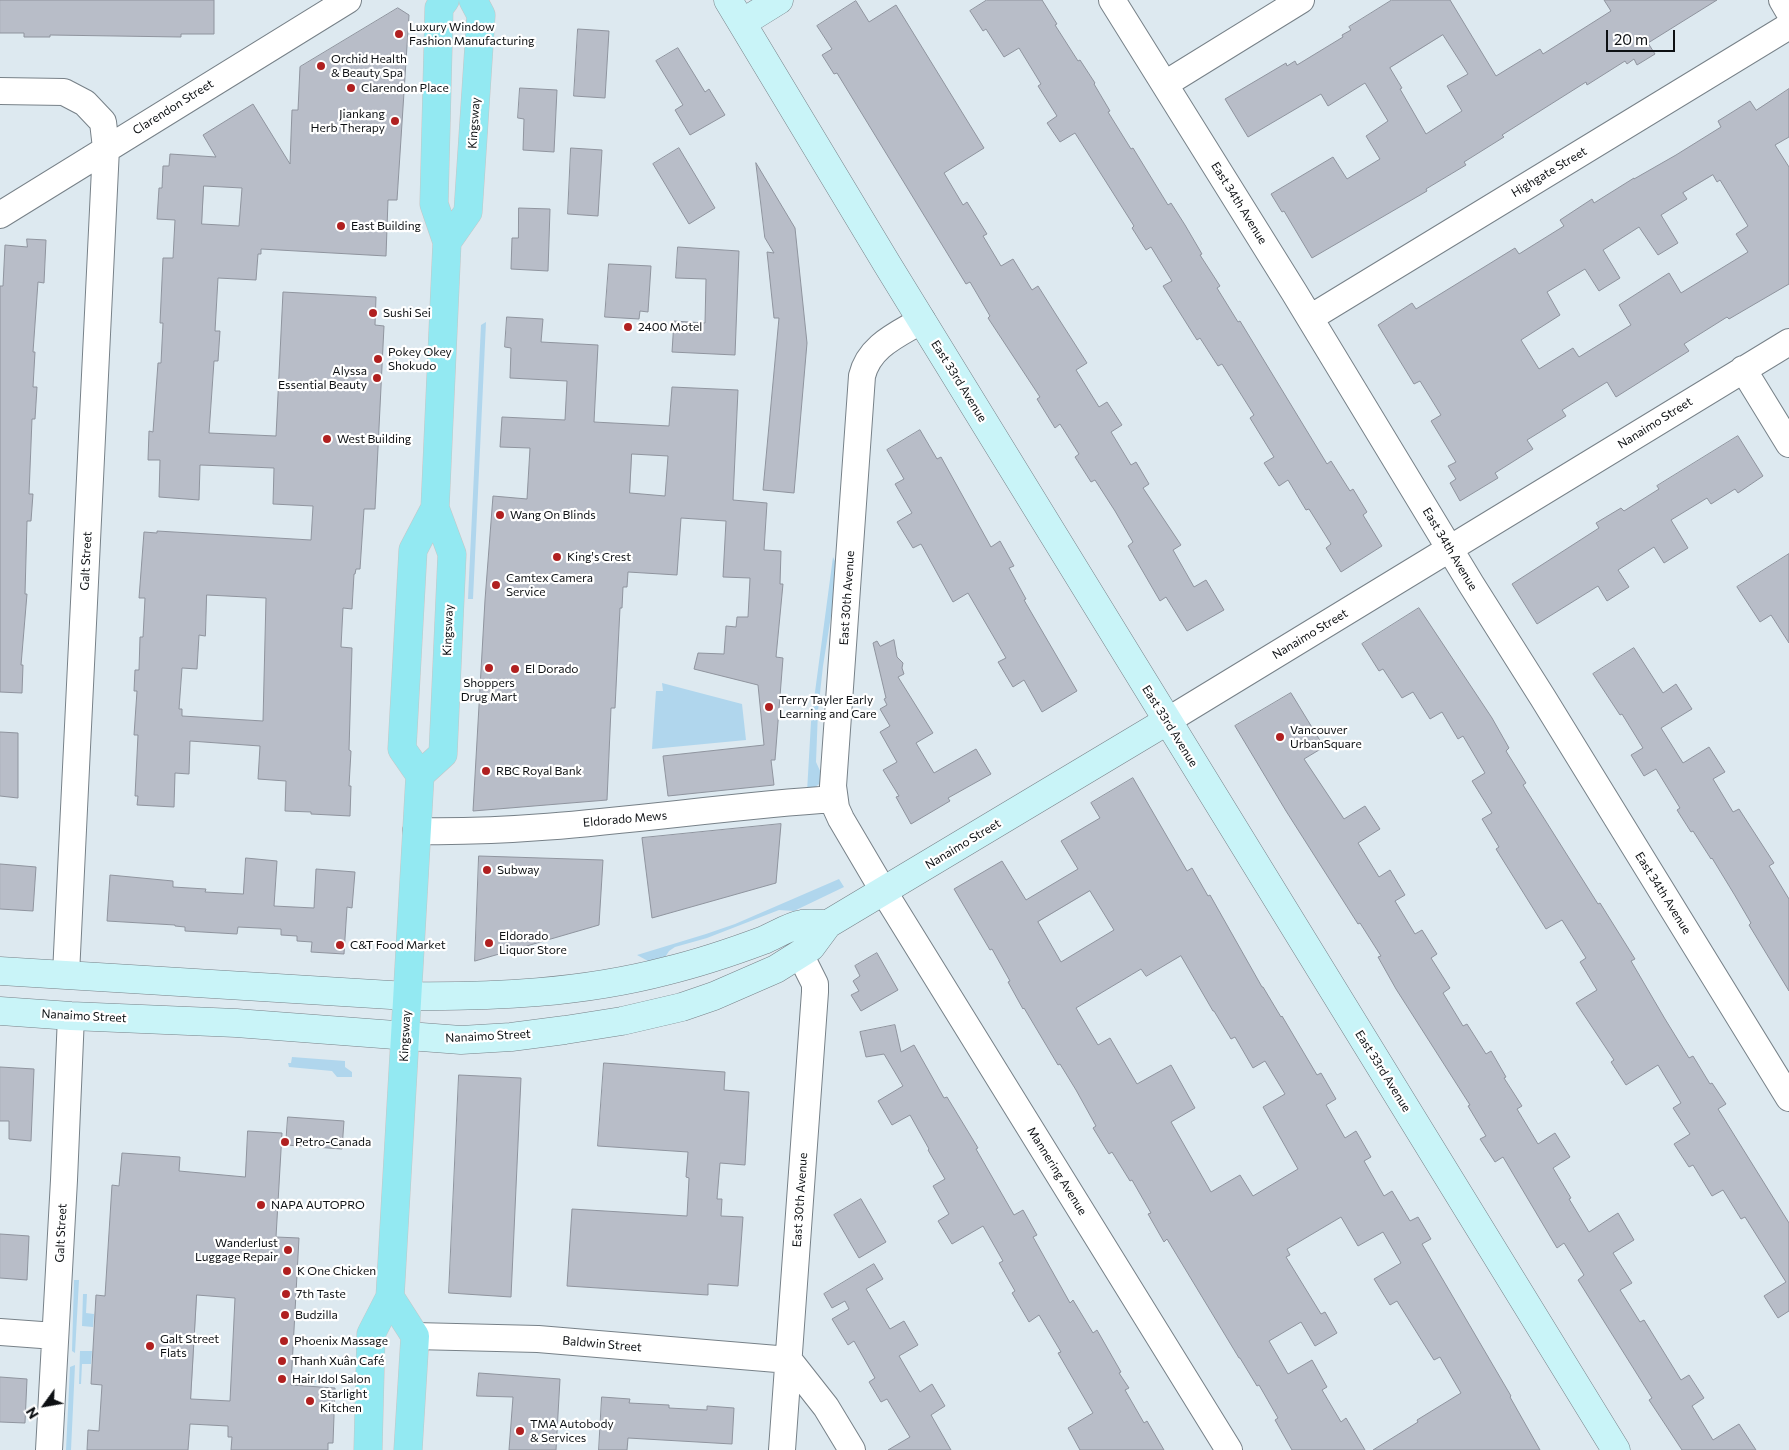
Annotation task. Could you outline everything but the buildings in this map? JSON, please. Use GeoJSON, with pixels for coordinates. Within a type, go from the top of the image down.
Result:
{"type":"FeatureCollection","features":[{"type":"Feature","properties":{"kind":"main road","name":"Kingsway"},"geometry":{"type":"LineString","coordinates":[[420,775],[443,754],[452,554],[435,508],[447,242],[434,204],[439,8],[445,0]]}},
{"type":"Feature","properties":{"kind":"main road","name":"Kingsway"},"geometry":{"type":"LineString","coordinates":[[447,242],[468,212],[481,15],[473,0]]}},
{"type":"Feature","properties":{"kind":"main road","name":"Kingsway"},"geometry":{"type":"LineString","coordinates":[[368,1450],[371,1334],[390,1297],[420,775],[402,749],[412,559],[413,550],[435,508]]}},
{"type":"Feature","properties":{"kind":"main road"},"geometry":{"type":"LineString","coordinates":[[390,1297],[415,1336],[408,1450]]}},
{"type":"Feature","properties":{"kind":"street","name":"Clarendon Street"},"geometry":{"type":"LineString","coordinates":[[0,215],[348,0]]}},
{"type":"Feature","properties":{"kind":"street","name":"East 33rd Avenue"},"geometry":{"type":"LineString","coordinates":[[728,0],[1167,721],[1616,1450]]}},
{"type":"Feature","properties":{"kind":"street"},"geometry":{"type":"LineString","coordinates":[[742,23],[779,0]]}},
{"type":"Feature","properties":{"kind":"street","name":"East 34th Avenue"},"geometry":{"type":"LineString","coordinates":[[1112,0],[1310,318],[1450,549],[1789,1098]]}},
{"type":"Feature","properties":{"kind":"street"},"geometry":{"type":"LineString","coordinates":[[1165,84],[1302,0]]}},
{"type":"Feature","properties":{"kind":"street"},"geometry":{"type":"LineString","coordinates":[[1782,0],[1789,12]]}},
{"type":"Feature","properties":{"kind":"street","name":"Highgate Street"},"geometry":{"type":"LineString","coordinates":[[1310,318],[1789,26]]}},
{"type":"Feature","properties":{"kind":"street","name":"Galt Street"},"geometry":{"type":"LineString","coordinates":[[0,92],[64,92],[85,103],[103,122],[106,148],[66,974]]}},
{"type":"Feature","properties":{"kind":"street","name":"East 30th Avenue"},"geometry":{"type":"LineString","coordinates":[[884,892],[841,819],[834,799],[834,777],[862,376],[864,366],[873,352],[922,320]]}},
{"type":"Feature","properties":{"kind":"street","name":"Nanaimo Street"},"geometry":{"type":"LineString","coordinates":[[0,1011],[236,1024],[461,1040],[511,1037],[622,1021],[675,1009],[714,996],[776,969],[810,947],[828,924],[1167,721],[1789,342]]}},
{"type":"Feature","properties":{"kind":"street"},"geometry":{"type":"LineString","coordinates":[[1744,369],[1789,444]]}},
{"type":"Feature","properties":{"kind":"street","name":"Eldorado Mews"},"geometry":{"type":"LineString","coordinates":[[416,832],[468,833],[834,799]]}},
{"type":"Feature","properties":{"kind":"street","name":"Mannering Avenue"},"geometry":{"type":"LineString","coordinates":[[884,892],[1229,1450]]}},
{"type":"Feature","properties":{"kind":"street","name":"Nanaimo Street"},"geometry":{"type":"LineString","coordinates":[[0,971],[407,996],[463,997],[574,989],[623,982],[711,959],[764,940],[801,924],[828,924]]}},
{"type":"Feature","properties":{"kind":"street","name":"East 30th Avenue"},"geometry":{"type":"LineString","coordinates":[[782,1450],[815,992],[815,984],[800,954]]}},
{"type":"Feature","properties":{"kind":"street","name":"Galt Street"},"geometry":{"type":"LineString","coordinates":[[49,1450],[71,1016]]}},
{"type":"Feature","properties":{"kind":"street"},"geometry":{"type":"LineString","coordinates":[[0,1332],[55,1336]]}},
{"type":"Feature","properties":{"kind":"street","name":"Baldwin Street"},"geometry":{"type":"LineString","coordinates":[[415,1336],[538,1339],[789,1360]]}},
{"type":"Feature","properties":{"kind":"street"},"geometry":{"type":"LineString","coordinates":[[789,1360],[826,1408],[852,1450]]}},
{"type":"Feature","properties":{"kind":"shaded area"},"geometry":{"type":"Polygon","coordinates":[[[486,322],[473,599],[468,599],[481,325],[486,322]]]}},
{"type":"Feature","properties":{"kind":"shaded area"},"geometry":{"type":"Polygon","coordinates":[[[833,557],[836,563],[834,597],[818,711],[816,762],[821,773],[821,783],[807,792],[811,722],[833,557]]]}},
{"type":"Feature","properties":{"kind":"shaded area"},"geometry":{"type":"Polygon","coordinates":[[[662,683],[742,704],[746,740],[652,749],[656,691],[663,691],[662,683]]]}},
{"type":"Feature","properties":{"kind":"shaded area"},"geometry":{"type":"Polygon","coordinates":[[[839,879],[844,887],[794,911],[779,910],[707,938],[675,947],[669,951],[664,959],[648,961],[637,955],[735,924],[839,879]]]}},
{"type":"Feature","properties":{"kind":"shaded area"},"geometry":{"type":"Polygon","coordinates":[[[292,1057],[345,1061],[345,1067],[352,1072],[352,1077],[337,1077],[332,1071],[289,1067],[288,1063],[291,1063],[292,1057]]]}},
{"type":"Feature","properties":{"kind":"shaded area"},"geometry":{"type":"Polygon","coordinates":[[[74,1280],[79,1280],[75,1353],[72,1351],[74,1280]]]}},
{"type":"Feature","properties":{"kind":"shaded area"},"geometry":{"type":"Polygon","coordinates":[[[83,1294],[87,1294],[86,1313],[94,1314],[93,1327],[82,1326],[83,1294]]]}},
{"type":"Feature","properties":{"kind":"shaded area"},"geometry":{"type":"Polygon","coordinates":[[[80,1351],[92,1351],[91,1364],[82,1364],[81,1384],[79,1384],[80,1351]]]}},
{"type":"Feature","properties":{"kind":"shaded area"},"geometry":{"type":"Polygon","coordinates":[[[75,1365],[71,1450],[66,1450],[70,1367],[75,1365]]]}},
{"type":"Feature","properties":{"kind":"shaded area"},"geometry":{"type":"Polygon","coordinates":[[[303,1377],[336,1379],[335,1383],[303,1382],[303,1377]]]}},
{"type":"Feature","properties":{"kind":"place","name":"Luxury Window Fashion Manufacturing"},"geometry":{"type":"Point","coordinates":[399,34]}},
{"type":"Feature","properties":{"kind":"place","name":"Orchid Health & Beauty Spa"},"geometry":{"type":"Point","coordinates":[321,66]}},
{"type":"Feature","properties":{"kind":"place","name":"Clarendon Place"},"geometry":{"type":"Point","coordinates":[351,88]}},
{"type":"Feature","properties":{"kind":"place","name":"Jiankang Herb Therapy"},"geometry":{"type":"Point","coordinates":[395,121]}},
{"type":"Feature","properties":{"kind":"place","name":"East Building"},"geometry":{"type":"Point","coordinates":[341,226]}},
{"type":"Feature","properties":{"kind":"place","name":"Sushi Sei"},"geometry":{"type":"Point","coordinates":[373,313]}},
{"type":"Feature","properties":{"kind":"place","name":"2400 Motel"},"geometry":{"type":"Point","coordinates":[628,327]}},
{"type":"Feature","properties":{"kind":"place","name":"Pokey Okey Shokudo"},"geometry":{"type":"Point","coordinates":[378,359]}},
{"type":"Feature","properties":{"kind":"place","name":"Alyssa Essential Beauty"},"geometry":{"type":"Point","coordinates":[377,378]}},
{"type":"Feature","properties":{"kind":"place","name":"West Building"},"geometry":{"type":"Point","coordinates":[327,439]}},
{"type":"Feature","properties":{"kind":"place","name":"Wang On Blinds"},"geometry":{"type":"Point","coordinates":[500,515]}},
{"type":"Feature","properties":{"kind":"place","name":"King's Crest"},"geometry":{"type":"Point","coordinates":[557,557]}},
{"type":"Feature","properties":{"kind":"place","name":"Camtex Camera Service"},"geometry":{"type":"Point","coordinates":[496,585]}},
{"type":"Feature","properties":{"kind":"place","name":"Shoppers Drug Mart"},"geometry":{"type":"Point","coordinates":[489,668]}},
{"type":"Feature","properties":{"kind":"place","name":"El Dorado"},"geometry":{"type":"Point","coordinates":[515,669]}},
{"type":"Feature","properties":{"kind":"place","name":"Terry Tayler Early Learning and Care"},"geometry":{"type":"Point","coordinates":[769,707]}},
{"type":"Feature","properties":{"kind":"place","name":"Vancouver UrbanSquare"},"geometry":{"type":"Point","coordinates":[1280,737]}},
{"type":"Feature","properties":{"kind":"place","name":"RBC Royal Bank"},"geometry":{"type":"Point","coordinates":[486,771]}},
{"type":"Feature","properties":{"kind":"place","name":"Subway"},"geometry":{"type":"Point","coordinates":[487,870]}},
{"type":"Feature","properties":{"kind":"place","name":"Eldorado Liquor Store"},"geometry":{"type":"Point","coordinates":[489,943]}},
{"type":"Feature","properties":{"kind":"place","name":"C&T Food Market"},"geometry":{"type":"Point","coordinates":[340,945]}},
{"type":"Feature","properties":{"kind":"place","name":"Petro-Canada"},"geometry":{"type":"Point","coordinates":[285,1142]}},
{"type":"Feature","properties":{"kind":"place","name":"NAPA AUTOPRO"},"geometry":{"type":"Point","coordinates":[261,1205]}},
{"type":"Feature","properties":{"kind":"place","name":"Wanderlust Luggage Repair"},"geometry":{"type":"Point","coordinates":[288,1250]}},
{"type":"Feature","properties":{"kind":"place","name":"K One Chicken"},"geometry":{"type":"Point","coordinates":[287,1271]}},
{"type":"Feature","properties":{"kind":"place","name":"7th Taste"},"geometry":{"type":"Point","coordinates":[286,1294]}},
{"type":"Feature","properties":{"kind":"place","name":"Budzilla"},"geometry":{"type":"Point","coordinates":[285,1315]}},
{"type":"Feature","properties":{"kind":"place","name":"Phoenix Massage"},"geometry":{"type":"Point","coordinates":[284,1341]}},
{"type":"Feature","properties":{"kind":"place","name":"Galt Street Flats"},"geometry":{"type":"Point","coordinates":[150,1346]}},
{"type":"Feature","properties":{"kind":"place","name":"Thanh Xuân Café"},"geometry":{"type":"Point","coordinates":[282,1361]}},
{"type":"Feature","properties":{"kind":"place","name":"Hair Idol Salon"},"geometry":{"type":"Point","coordinates":[282,1379]}},
{"type":"Feature","properties":{"kind":"place","name":"Starlight Kitchen"},"geometry":{"type":"Point","coordinates":[310,1401]}},
{"type":"Feature","properties":{"kind":"place","name":"TMA Autobody & Services"},"geometry":{"type":"Point","coordinates":[520,1431]}}]}
